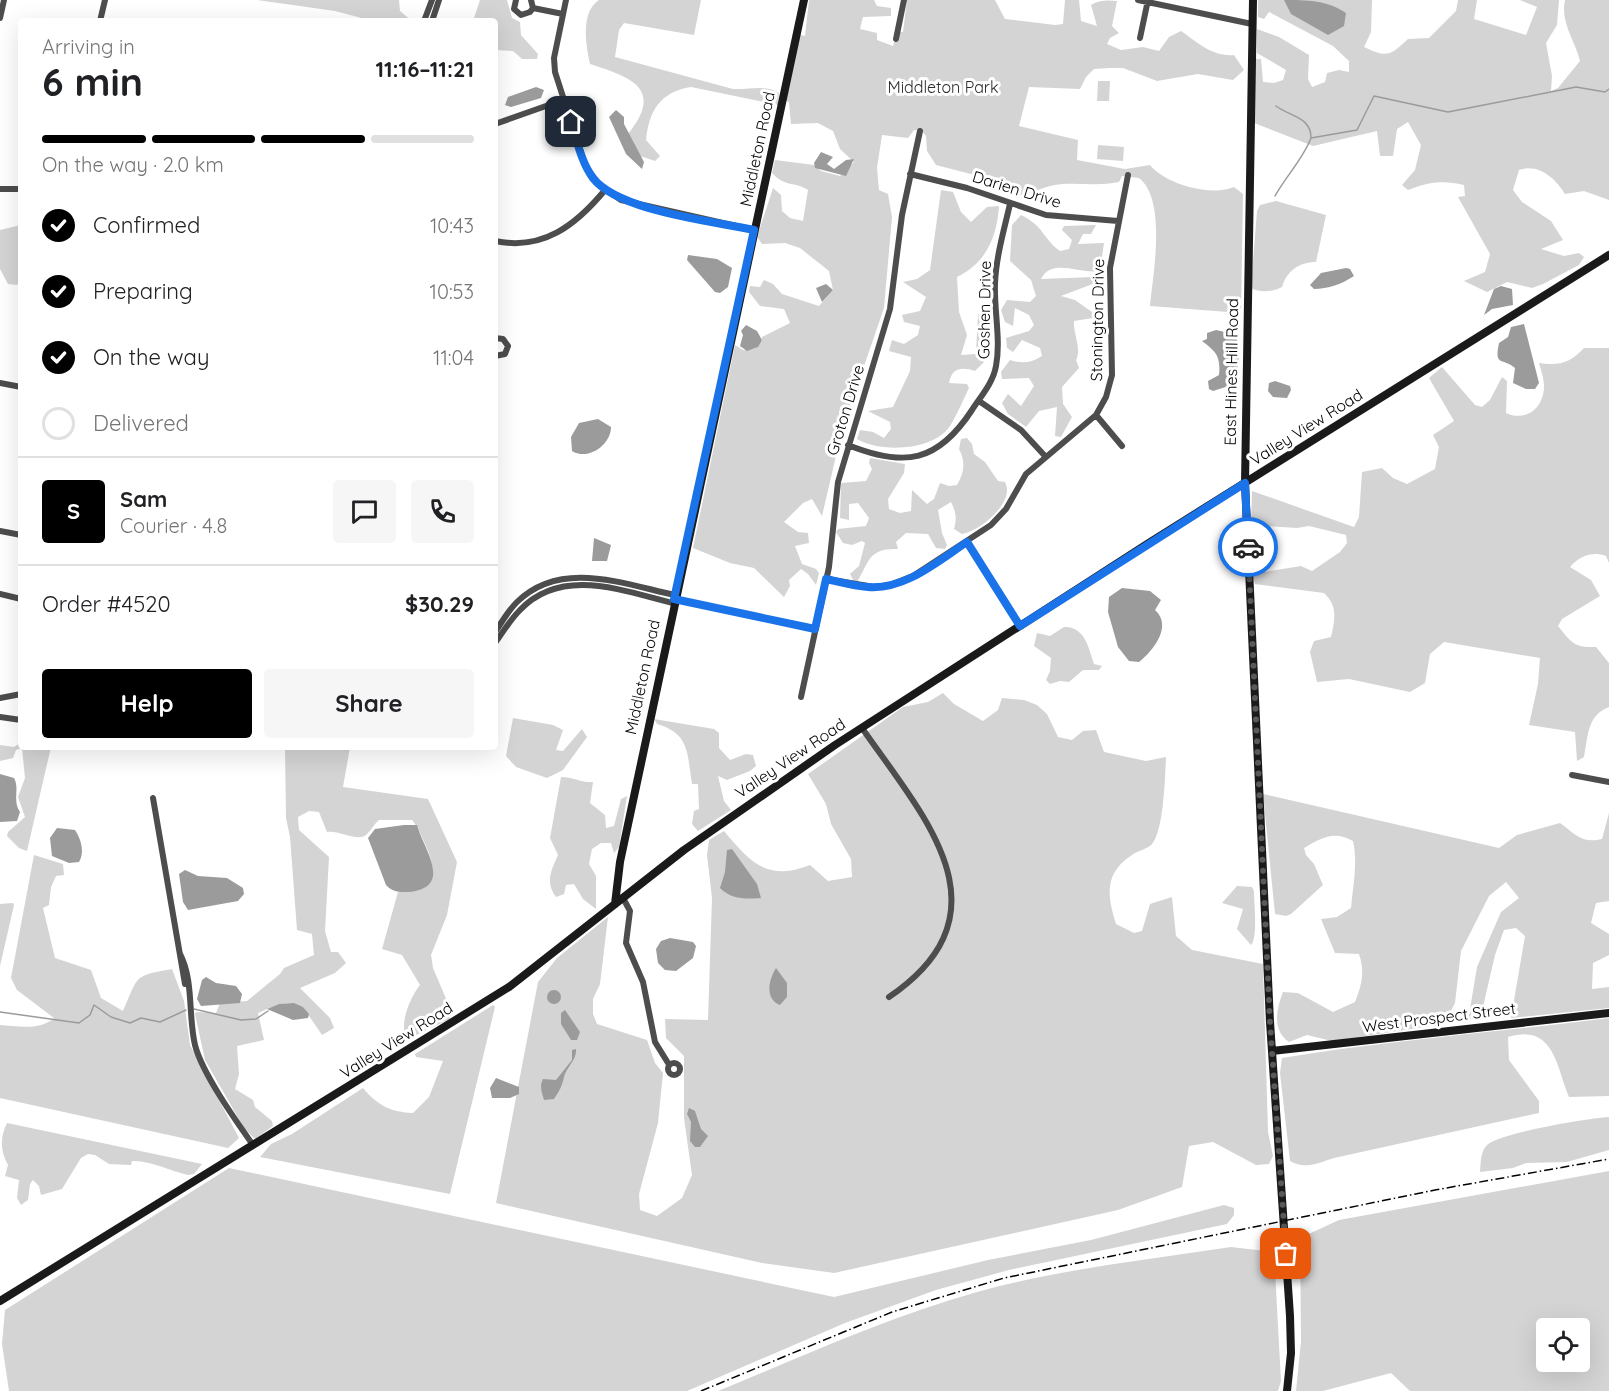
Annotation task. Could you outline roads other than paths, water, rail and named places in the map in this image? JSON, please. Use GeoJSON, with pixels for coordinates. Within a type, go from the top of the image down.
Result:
{"type":"FeatureCollection","features":[{"type":"Feature","properties":{"kind":"street"},"geometry":{"type":"LineString","coordinates":[[0,18],[4,0]]}},
{"type":"Feature","properties":{"kind":"street"},"geometry":{"type":"LineString","coordinates":[[101,18],[105,0]]}},
{"type":"Feature","properties":{"kind":"street"},"geometry":{"type":"LineString","coordinates":[[425,18],[432,0]]}},
{"type":"Feature","properties":{"kind":"street"},"geometry":{"type":"LineString","coordinates":[[433,18],[439,0]]}},
{"type":"Feature","properties":{"kind":"street"},"geometry":{"type":"LineString","coordinates":[[516,0],[514,9],[521,15],[530,12],[531,0]]}},
{"type":"Feature","properties":{"kind":"street"},"geometry":{"type":"LineString","coordinates":[[566,0],[554,65],[563,100],[585,165],[592,178],[605,190],[635,204],[754,230]]}},
{"type":"Feature","properties":{"kind":"street","name":"Middleton Road"},"geometry":{"type":"LineString","coordinates":[[615,904],[620,862],[674,599],[804,0]]}},
{"type":"Feature","properties":{"kind":"street"},"geometry":{"type":"LineString","coordinates":[[896,39],[904,0]]}},
{"type":"Feature","properties":{"kind":"street"},"geometry":{"type":"LineString","coordinates":[[1138,0],[1252,24]]}},
{"type":"Feature","properties":{"kind":"street","name":"East Hines Hill Road"},"geometry":{"type":"LineString","coordinates":[[1253,0],[1245,483],[1272,1052],[1291,1335],[1287,1391]]}},
{"type":"Feature","properties":{"kind":"street"},"geometry":{"type":"LineString","coordinates":[[1140,38],[1148,1]]}},
{"type":"Feature","properties":{"kind":"street"},"geometry":{"type":"LineString","coordinates":[[532,8],[563,14]]}},
{"type":"Feature","properties":{"kind":"street"},"geometry":{"type":"LineString","coordinates":[[498,123],[563,100]]}},
{"type":"Feature","properties":{"kind":"street","name":"Groton Drive"},"geometry":{"type":"LineString","coordinates":[[801,697],[832,550],[836,492],[890,309],[902,215],[920,131]]}},
{"type":"Feature","properties":{"kind":"street","name":"Darien Drive"},"geometry":{"type":"LineString","coordinates":[[910,174],[951,183],[1053,217],[1118,221]]}},
{"type":"Feature","properties":{"kind":"street","name":"Stonington Drive"},"geometry":{"type":"LineString","coordinates":[[826,579],[867,587],[890,585],[913,576],[997,520],[1026,474],[1096,415],[1106,397],[1112,375],[1109,279],[1128,175]]}},
{"type":"Feature","properties":{"kind":"street"},"geometry":{"type":"LineString","coordinates":[[0,189],[18,189]]}},
{"type":"Feature","properties":{"kind":"street"},"geometry":{"type":"LineString","coordinates":[[498,241],[524,243],[555,235],[579,220],[605,190]]}},
{"type":"Feature","properties":{"kind":"street","name":"Goshen Drive"},"geometry":{"type":"LineString","coordinates":[[848,445],[890,458],[923,456],[951,439],[979,401],[994,375],[997,363],[995,284],[1010,204]]}},
{"type":"Feature","properties":{"kind":"street","name":"Valley View Road"},"geometry":{"type":"LineString","coordinates":[[0,1301],[512,985],[727,819],[862,728],[1245,483],[1609,255]]}},
{"type":"Feature","properties":{"kind":"street"},"geometry":{"type":"LineString","coordinates":[[498,338],[503,339],[508,346],[505,354],[498,355]]}},
{"type":"Feature","properties":{"kind":"street"},"geometry":{"type":"LineString","coordinates":[[0,383],[18,386]]}},
{"type":"Feature","properties":{"kind":"street"},"geometry":{"type":"LineString","coordinates":[[979,401],[1021,430],[1045,456]]}},
{"type":"Feature","properties":{"kind":"street"},"geometry":{"type":"LineString","coordinates":[[1096,415],[1122,446]]}},
{"type":"Feature","properties":{"kind":"street"},"geometry":{"type":"LineString","coordinates":[[0,531],[18,534]]}},
{"type":"Feature","properties":{"kind":"street"},"geometry":{"type":"LineString","coordinates":[[967,542],[1020,626]]}},
{"type":"Feature","properties":{"kind":"street"},"geometry":{"type":"LineString","coordinates":[[498,629],[537,596],[565,585],[597,586],[674,599],[815,629]]}},
{"type":"Feature","properties":{"kind":"street"},"geometry":{"type":"LineString","coordinates":[[0,594],[18,598]]}},
{"type":"Feature","properties":{"kind":"street"},"geometry":{"type":"LineString","coordinates":[[498,637],[505,623]]}},
{"type":"Feature","properties":{"kind":"street"},"geometry":{"type":"LineString","coordinates":[[0,698],[18,695]]}},
{"type":"Feature","properties":{"kind":"street"},"geometry":{"type":"LineString","coordinates":[[0,717],[18,720]]}},
{"type":"Feature","properties":{"kind":"street"},"geometry":{"type":"LineString","coordinates":[[862,728],[939,843],[948,866],[951,887],[948,918],[937,949],[914,979],[888,997]]}},
{"type":"Feature","properties":{"kind":"street"},"geometry":{"type":"LineString","coordinates":[[1572,775],[1609,782]]}},
{"type":"Feature","properties":{"kind":"street"},"geometry":{"type":"LineString","coordinates":[[153,798],[180,954],[187,973],[194,1043],[199,1058],[253,1145]]}},
{"type":"Feature","properties":{"kind":"street"},"geometry":{"type":"LineString","coordinates":[[623,898],[630,911],[626,943],[643,982],[655,1042],[668,1063]]}},
{"type":"Feature","properties":{"kind":"street","name":"West Prospect Street"},"geometry":{"type":"LineString","coordinates":[[1272,1052],[1609,1013]]}},
{"type":"Feature","properties":{"kind":"waterway"},"geometry":{"type":"LineString","coordinates":[[1275,196],[1304,153],[1311,138],[1357,130],[1374,96],[1448,112],[1576,87],[1605,92],[1609,89]]}},
{"type":"Feature","properties":{"kind":"waterway"},"geometry":{"type":"LineString","coordinates":[[1276,106],[1304,122],[1308,126],[1311,138]]}},
{"type":"Feature","properties":{"kind":"waterway"},"geometry":{"type":"LineString","coordinates":[[0,1012],[79,1023],[90,1015],[94,1005],[111,1017],[130,1023],[141,1018],[160,1022],[186,1010]]}},
{"type":"Feature","properties":{"kind":"waterway"},"geometry":{"type":"LineString","coordinates":[[194,1009],[241,1020],[256,1019],[268,1011]]}},
{"type":"Feature","properties":{"kind":"railway"},"geometry":{"type":"LineString","coordinates":[[701,1391],[892,1312],[1004,1278],[1435,1190],[1609,1159]]}},
{"type":"Feature","properties":{"kind":"park label","name":"Middleton Park"},"geometry":{"type":"Point","coordinates":[943,87]}}]}
